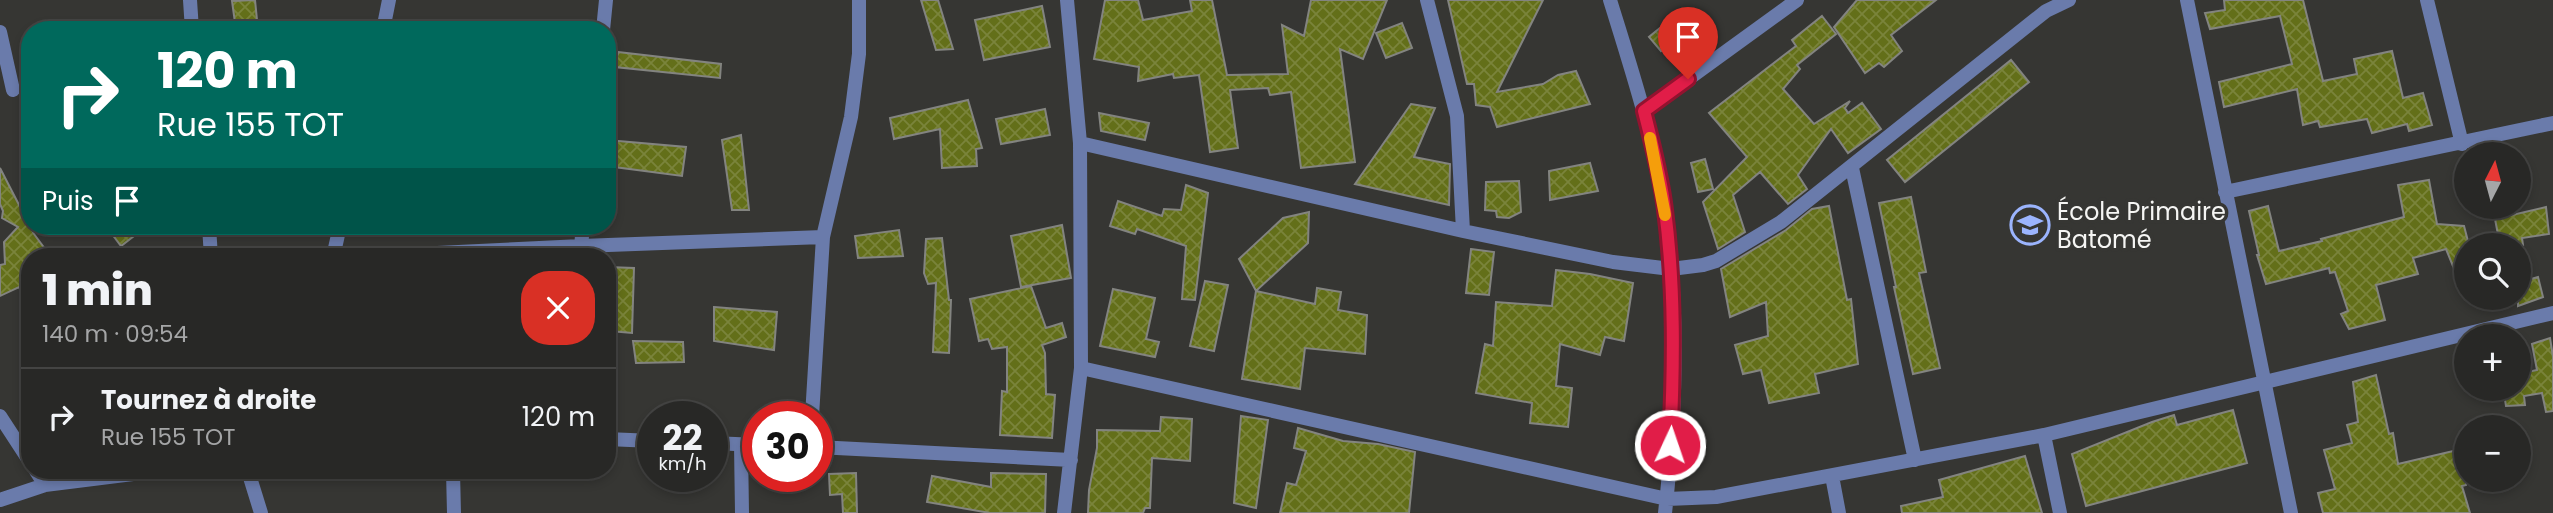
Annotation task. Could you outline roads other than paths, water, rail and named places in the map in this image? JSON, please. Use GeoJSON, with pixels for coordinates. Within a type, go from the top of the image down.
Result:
{"type":"FeatureCollection","features":[{"type":"Feature","properties":{"kind":"street"},"geometry":{"type":"LineString","coordinates":[[190,0],[191,21]]}},
{"type":"Feature","properties":{"kind":"street"},"geometry":{"type":"LineString","coordinates":[[385,21],[389,0]]}},
{"type":"Feature","properties":{"kind":"street"},"geometry":{"type":"LineString","coordinates":[[604,21],[606,0]]}},
{"type":"Feature","properties":{"kind":"street"},"geometry":{"type":"LineString","coordinates":[[812,401],[823,237],[851,117],[859,54],[859,0]]}},
{"type":"Feature","properties":{"kind":"street"},"geometry":{"type":"LineString","coordinates":[[1064,513],[1082,368],[1080,143],[1067,0]]}},
{"type":"Feature","properties":{"kind":"street"},"geometry":{"type":"LineString","coordinates":[[1427,0],[1457,116],[1463,231]]}},
{"type":"Feature","properties":{"kind":"street"},"geometry":{"type":"LineString","coordinates":[[1610,0],[1644,111],[1665,207],[1671,269],[1673,391],[1666,506]]}},
{"type":"Feature","properties":{"kind":"street"},"geometry":{"type":"LineString","coordinates":[[1644,111],[1797,0]]}},
{"type":"Feature","properties":{"kind":"street"},"geometry":{"type":"LineString","coordinates":[[1080,143],[1463,231],[1613,262],[1671,269],[1716,261],[1781,222],[2046,11],[2069,0]]}},
{"type":"Feature","properties":{"kind":"street"},"geometry":{"type":"LineString","coordinates":[[2187,0],[2291,513]]}},
{"type":"Feature","properties":{"kind":"street"},"geometry":{"type":"LineString","coordinates":[[2427,0],[2462,142]]}},
{"type":"Feature","properties":{"kind":"street"},"geometry":{"type":"LineString","coordinates":[[0,32],[13,90]]}},
{"type":"Feature","properties":{"kind":"street"},"geometry":{"type":"LineString","coordinates":[[2471,142],[2553,123]]}},
{"type":"Feature","properties":{"kind":"street"},"geometry":{"type":"LineString","coordinates":[[2225,192],[2454,146]]}},
{"type":"Feature","properties":{"kind":"street"},"geometry":{"type":"LineString","coordinates":[[1852,167],[1915,460]]}},
{"type":"Feature","properties":{"kind":"street"},"geometry":{"type":"LineString","coordinates":[[581,246],[582,235]]}},
{"type":"Feature","properties":{"kind":"street"},"geometry":{"type":"LineString","coordinates":[[540,248],[823,237]]}},
{"type":"Feature","properties":{"kind":"street"},"geometry":{"type":"LineString","coordinates":[[1082,368],[1666,506],[2044,435],[2553,313]]}},
{"type":"Feature","properties":{"kind":"street"},"geometry":{"type":"LineString","coordinates":[[0,416],[21,448]]}},
{"type":"Feature","properties":{"kind":"street"},"geometry":{"type":"LineString","coordinates":[[2044,435],[2060,513]]}},
{"type":"Feature","properties":{"kind":"street"},"geometry":{"type":"LineString","coordinates":[[616,439],[637,440]]}},
{"type":"Feature","properties":{"kind":"street"},"geometry":{"type":"LineString","coordinates":[[728,444],[741,445],[742,513]]}},
{"type":"Feature","properties":{"kind":"street"},"geometry":{"type":"LineString","coordinates":[[833,448],[1071,460]]}},
{"type":"Feature","properties":{"kind":"street"},"geometry":{"type":"LineString","coordinates":[[1832,476],[1839,513]]}},
{"type":"Feature","properties":{"kind":"street"},"geometry":{"type":"LineString","coordinates":[[41,479],[45,485]]}},
{"type":"Feature","properties":{"kind":"street"},"geometry":{"type":"LineString","coordinates":[[0,500],[45,485],[93,479]]}},
{"type":"Feature","properties":{"kind":"street"},"geometry":{"type":"LineString","coordinates":[[250,479],[261,513]]}},
{"type":"Feature","properties":{"kind":"street"},"geometry":{"type":"LineString","coordinates":[[453,479],[454,513]]}},
{"type":"Feature","properties":{"kind":"place","name":"École Primaire Batomé"},"geometry":{"type":"Point","coordinates":[2030,225]}}]}
